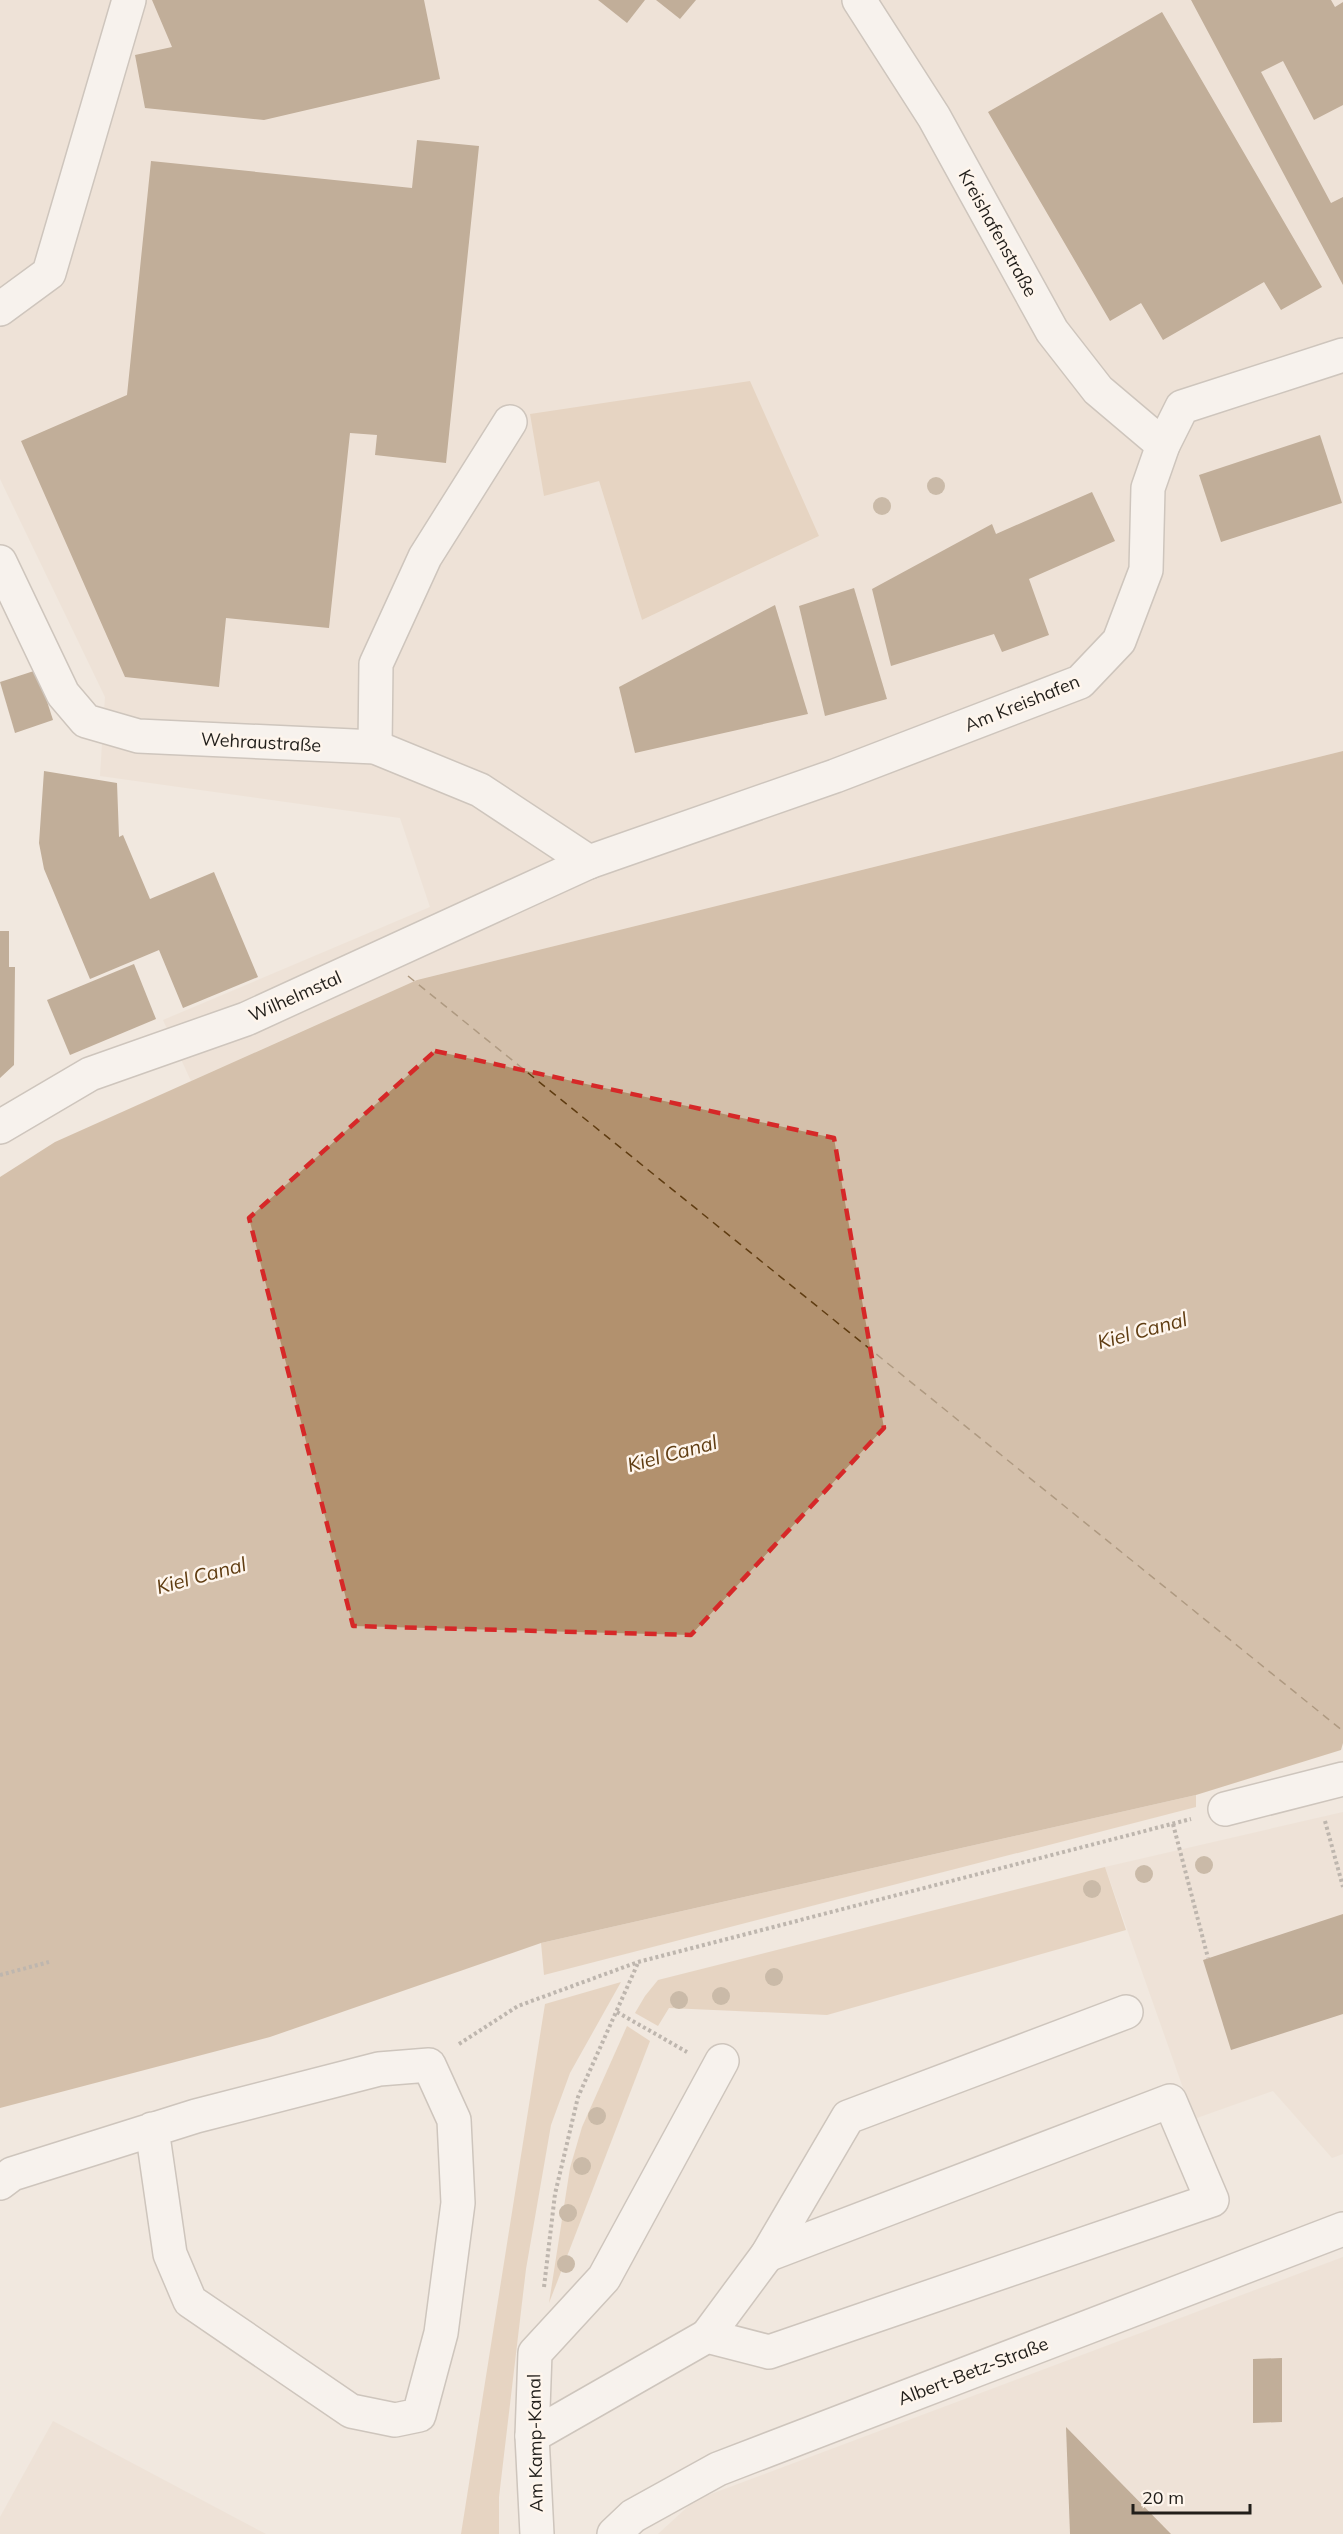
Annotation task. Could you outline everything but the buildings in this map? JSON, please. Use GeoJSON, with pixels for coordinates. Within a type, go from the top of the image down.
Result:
{"type":"FeatureCollection","features":[{"type":"Feature","properties":{"kind":"street"},"geometry":{"type":"LineString","coordinates":[[0,309],[48,273],[129,0]]}},
{"type":"Feature","properties":{"kind":"street","name":"Kreishafenstraße"},"geometry":{"type":"LineString","coordinates":[[859,0],[934,117],[1052,331],[1098,390],[1163,445]]}},
{"type":"Feature","properties":{"kind":"street","name":"Am Kreishafen"},"geometry":{"type":"LineString","coordinates":[[589,862],[835,776],[1080,682],[1119,641],[1146,570],[1148,488],[1163,445],[1182,407],[1343,355]]}},
{"type":"Feature","properties":{"kind":"street"},"geometry":{"type":"LineString","coordinates":[[375,747],[376,664],[425,557],[510,422]]}},
{"type":"Feature","properties":{"kind":"street","name":"Wehraustraße"},"geometry":{"type":"LineString","coordinates":[[0,562],[63,694],[86,722],[138,736],[375,747],[480,790],[589,862]]}},
{"type":"Feature","properties":{"kind":"street","name":"Wilhelmstal"},"geometry":{"type":"LineString","coordinates":[[0,1127],[90,1074],[246,1018],[589,862]]}},
{"type":"Feature","properties":{"kind":"street"},"geometry":{"type":"LineString","coordinates":[[1225,1809],[1330,1783]]}},
{"type":"Feature","properties":{"kind":"street"},"geometry":{"type":"LineString","coordinates":[[532,2436],[707,2336],[766,2255],[848,2117],[1126,2012]]}},
{"type":"Feature","properties":{"kind":"street","name":"Am Kamp-Kanal"},"geometry":{"type":"LineString","coordinates":[[537,2534],[532,2436],[535,2353],[604,2278],[720,2064]]}},
{"type":"Feature","properties":{"kind":"street"},"geometry":{"type":"LineString","coordinates":[[0,2183],[12,2174],[152,2129],[196,2116],[379,2069],[429,2066],[454,2120],[458,2203],[441,2333],[419,2415],[394,2420],[351,2411],[190,2301],[170,2254],[152,2129]]}},
{"type":"Feature","properties":{"kind":"street"},"geometry":{"type":"LineString","coordinates":[[707,2336],[769,2352],[1212,2200],[1170,2101],[766,2255]]}},
{"type":"Feature","properties":{"kind":"street","name":"Albert-Betz-Straße"},"geometry":{"type":"LineString","coordinates":[[614,2534],[633,2516],[718,2469],[1343,2229]]}},
{"type":"Feature","properties":{"kind":"path"},"geometry":{"type":"LineString","coordinates":[[1330,1783],[1343,1887]]}},
{"type":"Feature","properties":{"kind":"path"},"geometry":{"type":"LineString","coordinates":[[429,2066],[492,2020],[518,2006],[638,1962],[1225,1809]]}},
{"type":"Feature","properties":{"kind":"path"},"geometry":{"type":"LineString","coordinates":[[1173,1824],[1208,1958]]}},
{"type":"Feature","properties":{"kind":"path"},"geometry":{"type":"LineString","coordinates":[[0,1975],[48,1962]]}},
{"type":"Feature","properties":{"kind":"path"},"geometry":{"type":"LineString","coordinates":[[542,2296],[555,2194],[578,2097],[638,1962]]}},
{"type":"Feature","properties":{"kind":"path"},"geometry":{"type":"LineString","coordinates":[[617,2012],[720,2064]]}},
{"type":"Feature","properties":{"kind":"highlighted area"},"geometry":{"type":"Polygon","coordinates":[[[435,1051],[834,1138],[884,1428],[691,1635],[353,1626],[249,1218],[435,1051]]]}},
{"type":"Feature","properties":{"kind":"shaded area"},"geometry":{"type":"Polygon","coordinates":[[[0,0],[1343,0],[1343,751],[417,980],[191,1081],[163,1020],[430,907],[400,818],[100,776],[105,697],[0,479],[0,0]],[[599,481],[642,620],[819,536],[599,481]]]}},
{"type":"Feature","properties":{"kind":"shaded area"},"geometry":{"type":"Polygon","coordinates":[[[750,381],[819,536],[642,620],[599,481],[544,496],[530,414],[750,381]]]}},
{"type":"Feature","properties":{"kind":"shaded area"},"geometry":{"type":"Polygon","coordinates":[[[1196,1795],[1196,1807],[544,1975],[541,1943],[1196,1795]]]}},
{"type":"Feature","properties":{"kind":"shaded area"},"geometry":{"type":"Polygon","coordinates":[[[1343,1812],[1343,2154],[1332,2158],[1273,2091],[1194,2119],[1105,1867],[1343,1812]]]}},
{"type":"Feature","properties":{"kind":"shaded area"},"geometry":{"type":"Polygon","coordinates":[[[1105,1867],[1126,1930],[827,2015],[669,2008],[658,2026],[635,2013],[658,1980],[1105,1867]]]}},
{"type":"Feature","properties":{"kind":"shaded area"},"geometry":{"type":"Polygon","coordinates":[[[621,1982],[570,2073],[551,2125],[526,2269],[499,2497],[499,2534],[461,2534],[545,2004],[621,1982]]]}},
{"type":"Feature","properties":{"kind":"shaded area"},"geometry":{"type":"Polygon","coordinates":[[[627,2026],[650,2041],[549,2303],[570,2168],[582,2127],[627,2026]]]}},
{"type":"Feature","properties":{"kind":"shaded area"},"geometry":{"type":"Polygon","coordinates":[[[1343,2257],[1343,2534],[658,2534],[695,2500],[1343,2257]]]}},
{"type":"Feature","properties":{"kind":"shaded area"},"geometry":{"type":"Polygon","coordinates":[[[53,2421],[266,2534],[0,2534],[0,2517],[53,2421]]]}},
{"type":"Feature","properties":{"kind":"water","name":"Kiel Canal"},"geometry":{"type":"Polygon","coordinates":[[[1343,751],[1343,1743],[1341,1750],[1196,1795],[541,1943],[270,2037],[0,2108],[0,1177],[55,1142],[417,980],[1343,751]]]}},
{"type":"Feature","properties":{"kind":"ferry route"},"geometry":{"type":"LineString","coordinates":[[408,976],[1343,1731]]}}]}
